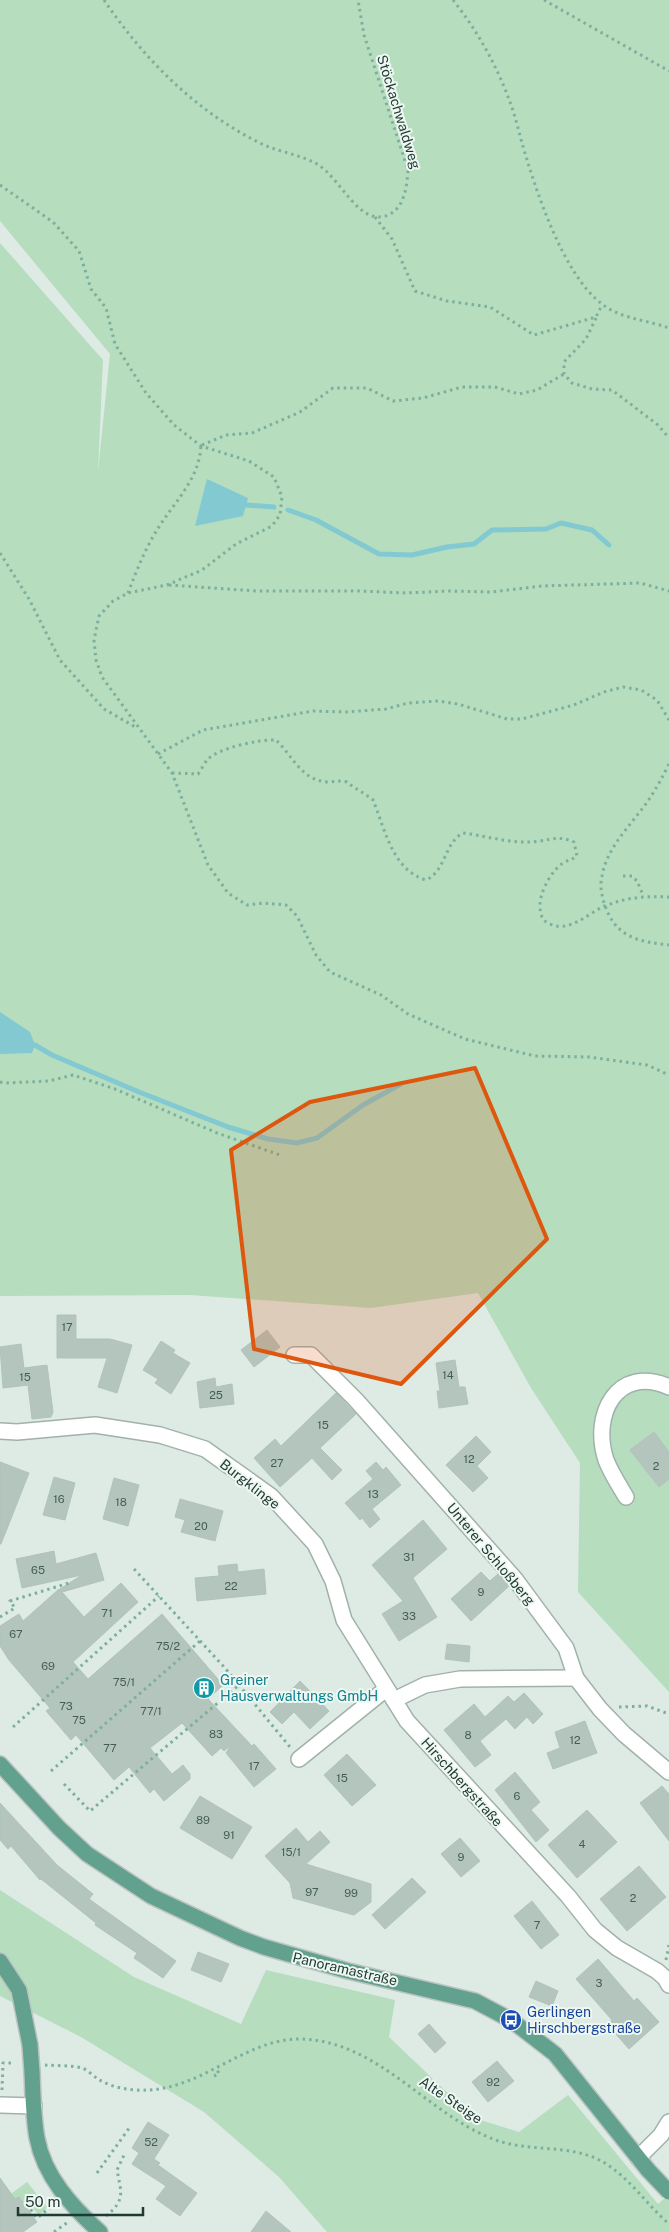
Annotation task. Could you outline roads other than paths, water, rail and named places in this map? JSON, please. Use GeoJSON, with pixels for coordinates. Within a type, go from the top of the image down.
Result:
{"type":"FeatureCollection","features":[{"type":"Feature","properties":{"kind":"main road","name":"Panoramastraße"},"geometry":{"type":"LineString","coordinates":[[0,1764],[59,1828],[87,1854],[151,1896],[240,1938],[264,1947],[348,1971],[475,2001],[511,2020],[555,2054],[638,2158],[669,2192]]}},
{"type":"Feature","properties":{"kind":"main road"},"geometry":{"type":"LineString","coordinates":[[0,1961],[19,1990],[37,2068],[34,2106],[37,2138],[51,2173],[62,2193],[78,2212],[97,2229]]}},
{"type":"Feature","properties":{"kind":"street","name":"Unterer Schloßberg"},"geometry":{"type":"LineString","coordinates":[[294,1355],[311,1355],[356,1400],[515,1579],[566,1648],[576,1678],[600,1709],[624,1734],[669,1772]]}},
{"type":"Feature","properties":{"kind":"street"},"geometry":{"type":"LineString","coordinates":[[626,1497],[606,1458],[603,1434],[604,1414],[610,1398],[626,1385],[647,1382],[669,1387]]}},
{"type":"Feature","properties":{"kind":"street","name":"Burgklinge"},"geometry":{"type":"LineString","coordinates":[[0,1431],[18,1432],[95,1425],[160,1435],[205,1449],[271,1496],[315,1544],[333,1581],[344,1620],[390,1695]]}},
{"type":"Feature","properties":{"kind":"street"},"geometry":{"type":"LineString","coordinates":[[299,1758],[390,1695],[425,1685],[460,1679],[576,1678]]}},
{"type":"Feature","properties":{"kind":"street","name":"Hirschbergstraße"},"geometry":{"type":"LineString","coordinates":[[390,1695],[407,1721],[568,1896],[594,1930],[617,1948],[657,1971],[666,1978],[669,1986]]}},
{"type":"Feature","properties":{"kind":"street"},"geometry":{"type":"LineString","coordinates":[[0,2106],[34,2106]]}},
{"type":"Feature","properties":{"kind":"street"},"geometry":{"type":"LineString","coordinates":[[638,2158],[661,2135],[669,2122]]}},
{"type":"Feature","properties":{"kind":"water"},"geometry":{"type":"Polygon","coordinates":[[[207,479],[248,498],[243,516],[195,526],[207,479]]]}},
{"type":"Feature","properties":{"kind":"water"},"geometry":{"type":"Polygon","coordinates":[[[0,1012],[30,1032],[35,1045],[32,1053],[0,1054],[0,1012]]]}},
{"type":"Feature","properties":{"kind":"waterway"},"geometry":{"type":"LineString","coordinates":[[246,505],[274,507]]}},
{"type":"Feature","properties":{"kind":"waterway"},"geometry":{"type":"LineString","coordinates":[[288,510],[316,520],[379,554],[412,555],[447,547],[474,544],[492,530],[546,529],[561,523],[592,530],[609,545]]}},
{"type":"Feature","properties":{"kind":"waterway"},"geometry":{"type":"LineString","coordinates":[[35,1045],[52,1055],[139,1092],[228,1127],[268,1139],[297,1143],[317,1138],[363,1105],[401,1084]]}},
{"type":"Feature","properties":{"kind":"place","name":"Greiner Hausverwaltungs GmbH"},"geometry":{"type":"Point","coordinates":[204,1688]}},
{"type":"Feature","properties":{"kind":"place","name":"Gerlingen Hirschbergstraße"},"geometry":{"type":"Point","coordinates":[511,2020]}}]}
